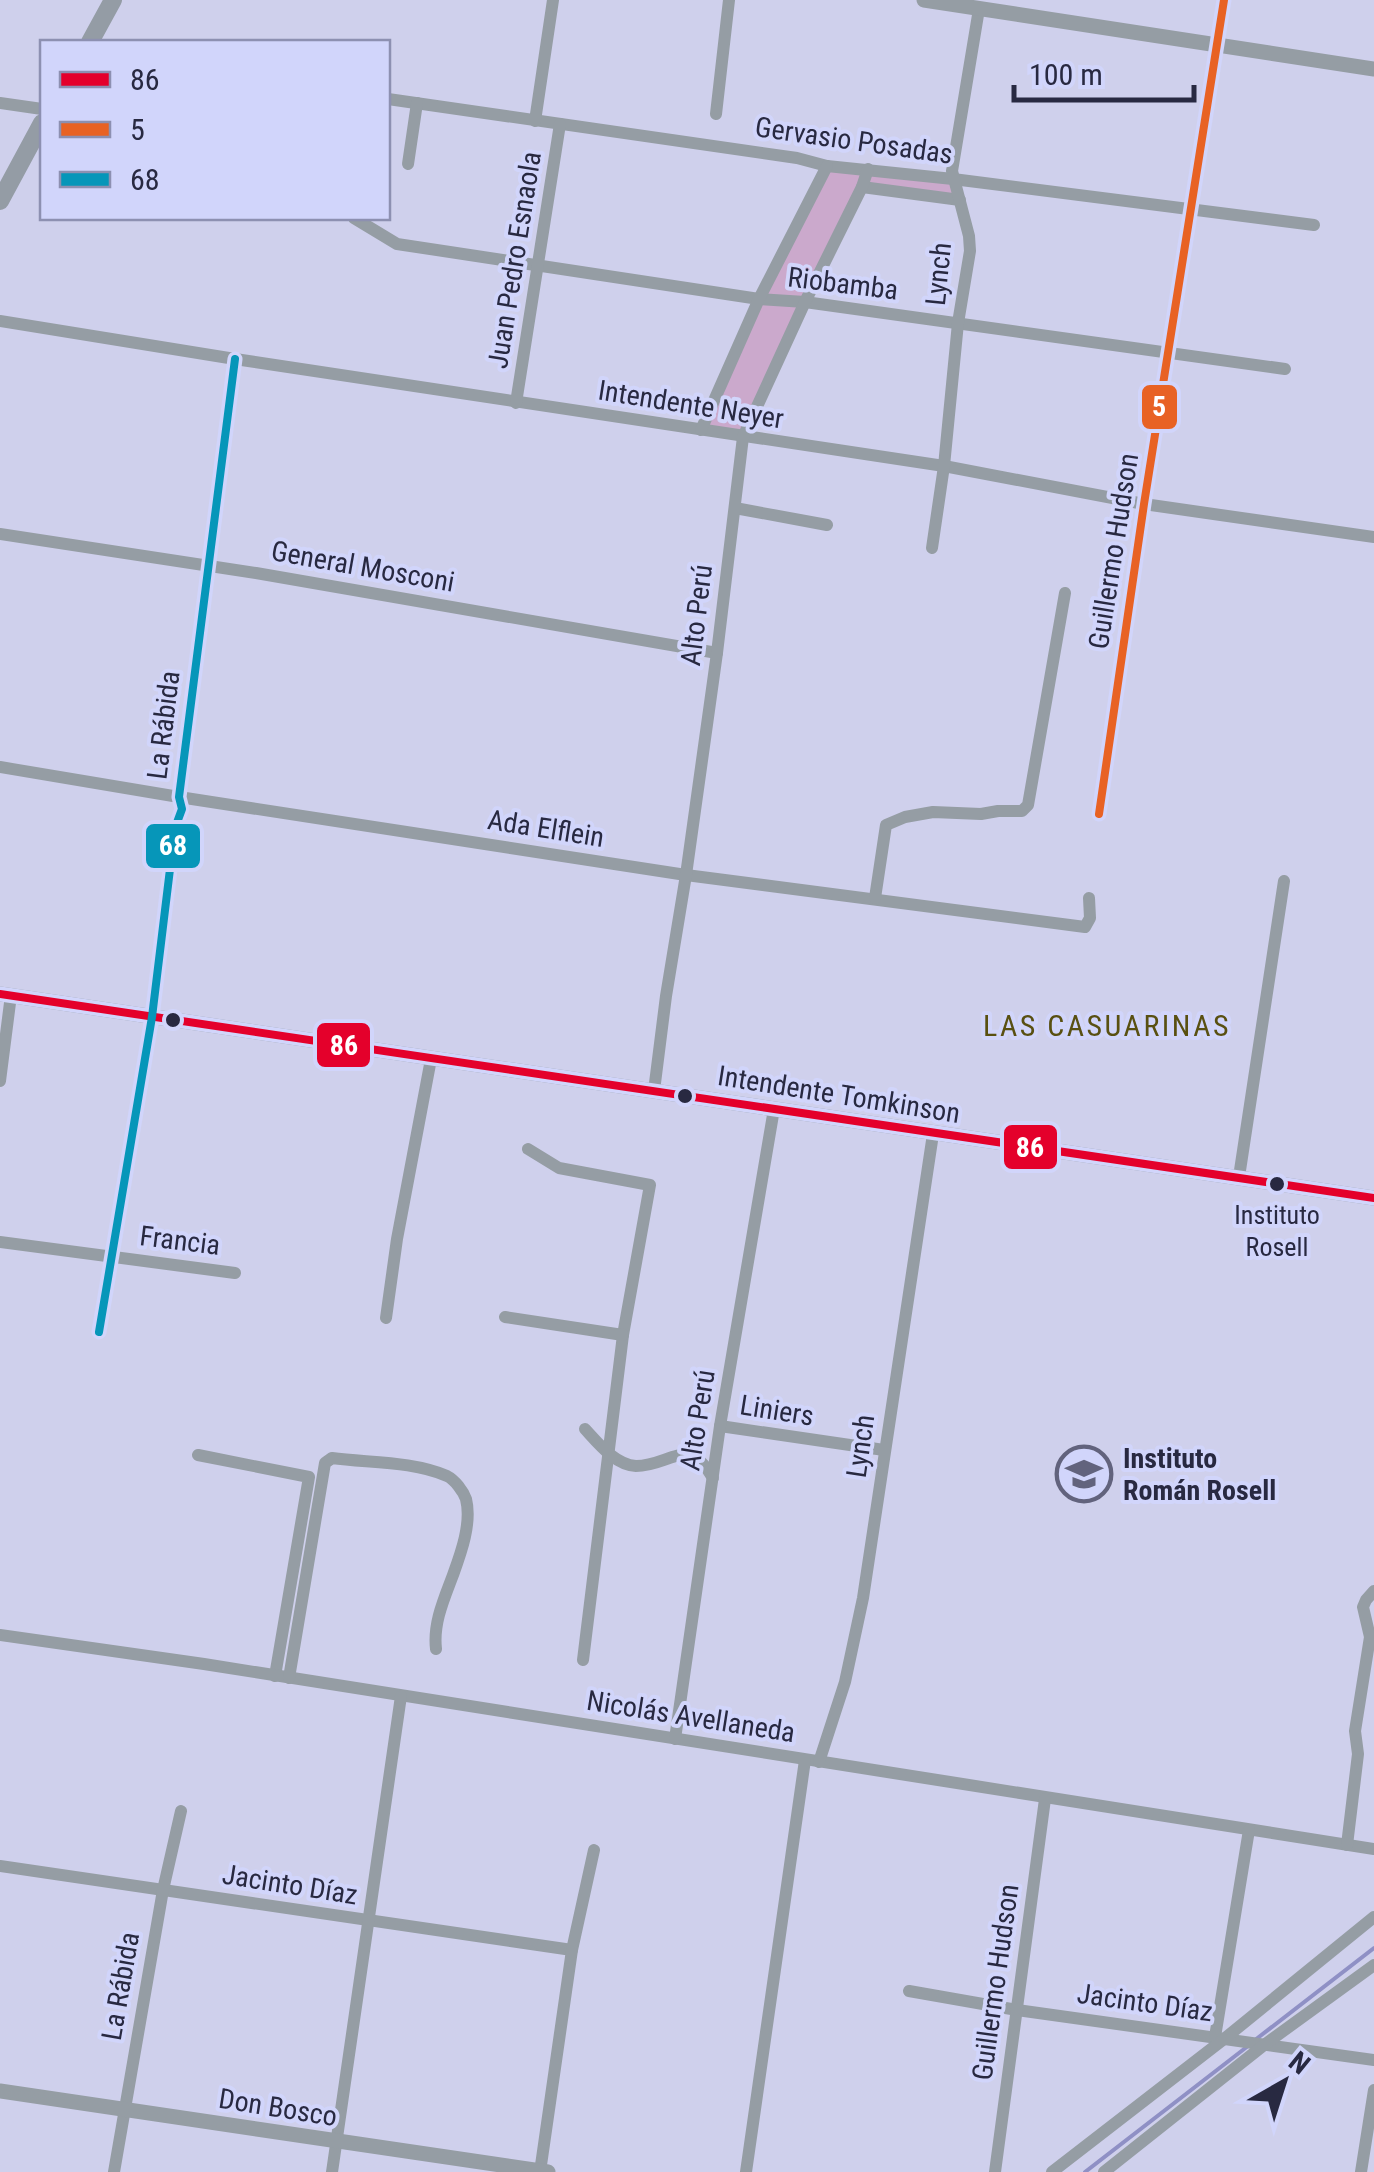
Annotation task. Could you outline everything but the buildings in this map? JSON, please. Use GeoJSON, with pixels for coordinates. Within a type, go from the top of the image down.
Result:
{"type":"FeatureCollection","features":[{"type":"Feature","properties":{"kind":"main road"},"geometry":{"type":"LineString","coordinates":[[91,40],[113,0]]}},
{"type":"Feature","properties":{"kind":"main road"},"geometry":{"type":"LineString","coordinates":[[0,201],[40,127]]}},
{"type":"Feature","properties":{"kind":"street","name":"Juan Pedro Esnaola"},"geometry":{"type":"LineString","coordinates":[[535,120],[553,0]]}},
{"type":"Feature","properties":{"kind":"street"},"geometry":{"type":"LineString","coordinates":[[716,114],[729,0]]}},
{"type":"Feature","properties":{"kind":"street"},"geometry":{"type":"LineString","coordinates":[[924,0],[1374,69]]}},
{"type":"Feature","properties":{"kind":"street","name":"Guillermo Hudson"},"geometry":{"type":"LineString","coordinates":[[1098,814],[1224,0]]}},
{"type":"Feature","properties":{"kind":"street","name":"Lynch"},"geometry":{"type":"LineString","coordinates":[[932,548],[970,251],[952,171],[988,7]]}},
{"type":"Feature","properties":{"kind":"street","name":"Gervasio Posadas"},"geometry":{"type":"LineString","coordinates":[[390,99],[798,158],[827,166],[1314,226]]}},
{"type":"Feature","properties":{"kind":"street"},"geometry":{"type":"LineString","coordinates":[[0,103],[40,109]]}},
{"type":"Feature","properties":{"kind":"street"},"geometry":{"type":"LineString","coordinates":[[408,164],[417,103]]}},
{"type":"Feature","properties":{"kind":"street","name":"Juan Pedro Esnaola"},"geometry":{"type":"LineString","coordinates":[[516,402],[560,124]]}},
{"type":"Feature","properties":{"kind":"street"},"geometry":{"type":"LineString","coordinates":[[701,430],[759,299],[827,166]]}},
{"type":"Feature","properties":{"kind":"street","name":"Alto Perú"},"geometry":{"type":"LineString","coordinates":[[654,1091],[744,437],[868,169]]}},
{"type":"Feature","properties":{"kind":"street","name":"Gervasio Posadas"},"geometry":{"type":"LineString","coordinates":[[862,188],[960,200]]}},
{"type":"Feature","properties":{"kind":"street","name":"Riobamba"},"geometry":{"type":"LineString","coordinates":[[357,220],[396,244],[759,299],[806,302],[1285,370]]}},
{"type":"Feature","properties":{"kind":"street","name":"Intendente Neyer"},"geometry":{"type":"LineString","coordinates":[[0,320],[235,360],[944,466],[1144,504],[1374,537]]}},
{"type":"Feature","properties":{"kind":"street","name":"La Rábida"},"geometry":{"type":"LineString","coordinates":[[98,1332],[152,1017],[174,828],[182,808],[179,798],[235,360]]}},
{"type":"Feature","properties":{"kind":"street"},"geometry":{"type":"LineString","coordinates":[[735,508],[827,524]]}},
{"type":"Feature","properties":{"kind":"street","name":"General Mosconi"},"geometry":{"type":"LineString","coordinates":[[0,534],[256,573],[717,653]]}},
{"type":"Feature","properties":{"kind":"street"},"geometry":{"type":"LineString","coordinates":[[875,898],[886,825],[934,812],[980,814],[1026,809],[1065,593]]}},
{"type":"Feature","properties":{"kind":"street","name":"Ada Elflein"},"geometry":{"type":"LineString","coordinates":[[0,767],[686,875],[1086,927],[1090,918],[1089,898]]}},
{"type":"Feature","properties":{"kind":"street"},"geometry":{"type":"LineString","coordinates":[[1239,1177],[1284,881]]}},
{"type":"Feature","properties":{"kind":"street"},"geometry":{"type":"LineString","coordinates":[[0,1080],[5,995]]}},
{"type":"Feature","properties":{"kind":"street","name":"Intendente Tomkinson"},"geometry":{"type":"LineString","coordinates":[[5,995],[1374,1198]]}},
{"type":"Feature","properties":{"kind":"street"},"geometry":{"type":"LineString","coordinates":[[386,1318],[396,1240],[431,1060]]}},
{"type":"Feature","properties":{"kind":"street","name":"Alto Perú"},"geometry":{"type":"LineString","coordinates":[[675,1739],[720,1426],[774,1109]]}},
{"type":"Feature","properties":{"kind":"street","name":"Lynch"},"geometry":{"type":"LineString","coordinates":[[746,2172],[812,1761],[845,1682],[856,1632],[933,1134]]}},
{"type":"Feature","properties":{"kind":"street"},"geometry":{"type":"LineString","coordinates":[[528,1149],[559,1168],[650,1185],[623,1335],[582,1660]]}},
{"type":"Feature","properties":{"kind":"street","name":"Francia"},"geometry":{"type":"LineString","coordinates":[[0,1242],[234,1273]]}},
{"type":"Feature","properties":{"kind":"street"},"geometry":{"type":"LineString","coordinates":[[505,1318],[623,1335]]}},
{"type":"Feature","properties":{"kind":"street","name":"Liniers"},"geometry":{"type":"LineString","coordinates":[[720,1426],[884,1450]]}},
{"type":"Feature","properties":{"kind":"street"},"geometry":{"type":"LineString","coordinates":[[585,1429],[607,1452],[636,1466],[670,1456],[692,1456],[705,1464],[713,1478]]}},
{"type":"Feature","properties":{"kind":"street"},"geometry":{"type":"LineString","coordinates":[[198,1454],[309,1477],[282,1677]]}},
{"type":"Feature","properties":{"kind":"street"},"geometry":{"type":"LineString","coordinates":[[282,1677],[325,1463],[332,1458],[396,1464],[450,1477],[461,1490],[467,1522],[440,1609],[436,1649]]}},
{"type":"Feature","properties":{"kind":"street"},"geometry":{"type":"LineString","coordinates":[[1347,1845],[1358,1754],[1354,1731],[1370,1638],[1363,1607],[1374,1591]]}},
{"type":"Feature","properties":{"kind":"street","name":"Nicolás Avellaneda"},"geometry":{"type":"LineString","coordinates":[[0,1635],[1374,1849]]}},
{"type":"Feature","properties":{"kind":"street"},"geometry":{"type":"LineString","coordinates":[[332,2172],[400,1696]]}},
{"type":"Feature","properties":{"kind":"street"},"geometry":{"type":"LineString","coordinates":[[1358,1754],[1374,1756]]}},
{"type":"Feature","properties":{"kind":"street","name":"Guillermo Hudson"},"geometry":{"type":"LineString","coordinates":[[994,2172],[1045,1798]]}},
{"type":"Feature","properties":{"kind":"street","name":"La Rábida"},"geometry":{"type":"LineString","coordinates":[[114,2172],[163,1890],[182,1810]]}},
{"type":"Feature","properties":{"kind":"street"},"geometry":{"type":"LineString","coordinates":[[1223,2039],[1249,1830]]}},
{"type":"Feature","properties":{"kind":"street"},"geometry":{"type":"LineString","coordinates":[[543,2172],[572,1950],[594,1850]]}},
{"type":"Feature","properties":{"kind":"street","name":"Jacinto Díaz"},"geometry":{"type":"LineString","coordinates":[[0,1866],[572,1950]]}},
{"type":"Feature","properties":{"kind":"street"},"geometry":{"type":"LineString","coordinates":[[1052,2172],[1374,1918]]}},
{"type":"Feature","properties":{"kind":"street"},"geometry":{"type":"LineString","coordinates":[[1104,2172],[1259,2044],[1374,1965]]}},
{"type":"Feature","properties":{"kind":"street","name":"Jacinto Díaz"},"geometry":{"type":"LineString","coordinates":[[909,1991],[1374,2060]]}},
{"type":"Feature","properties":{"kind":"street"},"geometry":{"type":"LineString","coordinates":[[1360,2172],[1374,2090]]}},
{"type":"Feature","properties":{"kind":"street","name":"Don Bosco"},"geometry":{"type":"LineString","coordinates":[[0,2091],[543,2172]]}},
{"type":"Feature","properties":{"kind":"shaded area"},"geometry":{"type":"Polygon","coordinates":[[[827,166],[953,179],[960,200],[862,188],[743,437],[701,430],[827,166]]]}},
{"type":"Feature","properties":{"kind":"waterway"},"geometry":{"type":"LineString","coordinates":[[1255,2040],[1374,1948]]}},
{"type":"Feature","properties":{"kind":"waterway"},"geometry":{"type":"LineString","coordinates":[[1085,2172],[1248,2046]]}},
{"type":"Feature","properties":{"kind":"transit line","name":"5"},"geometry":{"type":"LineString","coordinates":[[1099,814],[1224,0]]}},
{"type":"Feature","properties":{"kind":"transit line","name":"68"},"geometry":{"type":"LineString","coordinates":[[99,1332],[152,1017],[175,828],[182,809],[179,797],[235,359]]}},
{"type":"Feature","properties":{"kind":"transit line","name":"86"},"geometry":{"type":"LineString","coordinates":[[0,994],[1374,1198]]}},
{"type":"Feature","properties":{"kind":"place","name":"Instituto Rosell"},"geometry":{"type":"Point","coordinates":[1277,1184]}},
{"type":"Feature","properties":{"kind":"place","name":"Instituto Román Rosell"},"geometry":{"type":"Point","coordinates":[1084,1474]}},
{"type":"Feature","properties":{"kind":"district","name":"LAS CASUARINAS"},"geometry":{"type":"Point","coordinates":[1107,1026]}}]}
